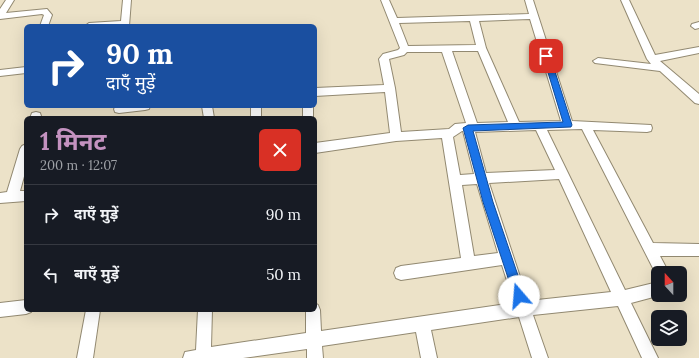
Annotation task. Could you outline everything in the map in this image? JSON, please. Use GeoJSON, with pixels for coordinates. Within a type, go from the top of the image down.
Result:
{"type":"FeatureCollection","features":[{"type":"Feature","properties":{"kind":"street"},"geometry":{"type":"LineString","coordinates":[[0,16],[10,0]]}},
{"type":"Feature","properties":{"kind":"street"},"geometry":{"type":"LineString","coordinates":[[125,24],[127,0]]}},
{"type":"Feature","properties":{"kind":"street"},"geometry":{"type":"LineString","coordinates":[[385,0],[405,49]]}},
{"type":"Feature","properties":{"kind":"street"},"geometry":{"type":"LineString","coordinates":[[529,0],[568,125]]}},
{"type":"Feature","properties":{"kind":"street"},"geometry":{"type":"LineString","coordinates":[[625,0],[652,59],[699,100]]}},
{"type":"Feature","properties":{"kind":"street"},"geometry":{"type":"LineString","coordinates":[[0,16],[44,11],[48,15],[45,24]]}},
{"type":"Feature","properties":{"kind":"street"},"geometry":{"type":"LineString","coordinates":[[393,21],[534,16]]}},
{"type":"Feature","properties":{"kind":"street"},"geometry":{"type":"LineString","coordinates":[[474,18],[481,48],[514,126]]}},
{"type":"Feature","properties":{"kind":"street"},"geometry":{"type":"LineString","coordinates":[[396,137],[390,88],[384,59],[386,56],[401,53],[405,49],[481,48]]}},
{"type":"Feature","properties":{"kind":"street"},"geometry":{"type":"LineString","coordinates":[[446,49],[470,128],[481,178],[540,358]]}},
{"type":"Feature","properties":{"kind":"street"},"geometry":{"type":"LineString","coordinates":[[652,59],[699,50]]}},
{"type":"Feature","properties":{"kind":"street"},"geometry":{"type":"LineString","coordinates":[[598,62],[662,68]]}},
{"type":"Feature","properties":{"kind":"street"},"geometry":{"type":"LineString","coordinates":[[0,73],[24,68]]}},
{"type":"Feature","properties":{"kind":"street"},"geometry":{"type":"LineString","coordinates":[[317,92],[390,88]]}},
{"type":"Feature","properties":{"kind":"street"},"geometry":{"type":"LineString","coordinates":[[119,111],[135,108]]}},
{"type":"Feature","properties":{"kind":"street"},"geometry":{"type":"LineString","coordinates":[[585,125],[658,266]]}},
{"type":"Feature","properties":{"kind":"street"},"geometry":{"type":"LineString","coordinates":[[317,148],[396,137],[446,134],[454,132],[458,127],[585,125],[647,128]]}},
{"type":"Feature","properties":{"kind":"street"},"geometry":{"type":"LineString","coordinates":[[540,126],[650,358]]}},
{"type":"Feature","properties":{"kind":"street"},"geometry":{"type":"LineString","coordinates":[[446,134],[469,264]]}},
{"type":"Feature","properties":{"kind":"street"},"geometry":{"type":"LineString","coordinates":[[24,154],[6,198],[24,196]]}},
{"type":"Feature","properties":{"kind":"street"},"geometry":{"type":"LineString","coordinates":[[454,180],[563,174]]}},
{"type":"Feature","properties":{"kind":"street"},"geometry":{"type":"LineString","coordinates":[[649,249],[699,250]]}},
{"type":"Feature","properties":{"kind":"street"},"geometry":{"type":"LineString","coordinates":[[401,273],[506,258]]}},
{"type":"Feature","properties":{"kind":"street"},"geometry":{"type":"LineString","coordinates":[[205,312],[197,357],[523,309],[622,298],[651,291]]}},
{"type":"Feature","properties":{"kind":"street"},"geometry":{"type":"LineString","coordinates":[[0,310],[24,307]]}},
{"type":"Feature","properties":{"kind":"street"},"geometry":{"type":"LineString","coordinates":[[85,358],[93,312]]}},
{"type":"Feature","properties":{"kind":"street"},"geometry":{"type":"LineString","coordinates":[[312,312],[315,358]]}},
{"type":"Feature","properties":{"kind":"street"},"geometry":{"type":"LineString","coordinates":[[422,324],[430,358]]}},
{"type":"Feature","properties":{"kind":"route"},"geometry":{"type":"LineString","coordinates":[[519,296],[488,202],[468,128],[568,125],[546,56]]}}]}
